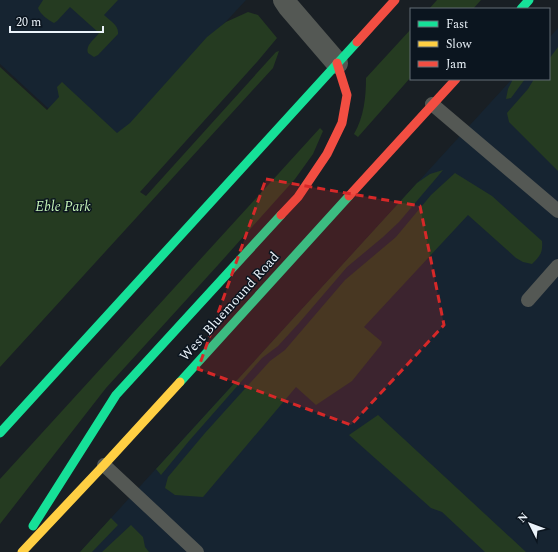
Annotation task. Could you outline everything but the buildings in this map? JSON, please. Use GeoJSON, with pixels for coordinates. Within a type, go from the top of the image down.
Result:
{"type":"FeatureCollection","features":[{"type":"Feature","properties":{"kind":"main road"},"geometry":{"type":"LineString","coordinates":[[0,433],[395,0]]}},
{"type":"Feature","properties":{"kind":"main road"},"geometry":{"type":"LineString","coordinates":[[522,8],[529,0]]}},
{"type":"Feature","properties":{"kind":"main road"},"geometry":{"type":"LineString","coordinates":[[16,552],[116,395],[298,197],[328,154],[342,123],[347,95],[338,63]]}},
{"type":"Feature","properties":{"kind":"main road","name":"West Bluemound Road"},"geometry":{"type":"LineString","coordinates":[[22,552],[455,80]]}},
{"type":"Feature","properties":{"kind":"street"},"geometry":{"type":"LineString","coordinates":[[284,0],[338,63]]}},
{"type":"Feature","properties":{"kind":"lane"},"geometry":{"type":"LineString","coordinates":[[432,104],[558,211]]}},
{"type":"Feature","properties":{"kind":"lane"},"geometry":{"type":"LineString","coordinates":[[528,300],[558,266]]}},
{"type":"Feature","properties":{"kind":"lane"},"geometry":{"type":"LineString","coordinates":[[104,464],[197,552]]}},
{"type":"Feature","properties":{"kind":"highlighted area"},"geometry":{"type":"Polygon","coordinates":[[[266,179],[420,206],[444,325],[351,425],[198,369],[266,179]]]}},
{"type":"Feature","properties":{"kind":"shaded area"},"geometry":{"type":"Polygon","coordinates":[[[0,0],[246,0],[101,157],[0,64],[0,0]]]}},
{"type":"Feature","properties":{"kind":"shaded area"},"geometry":{"type":"Polygon","coordinates":[[[558,28],[558,552],[80,552],[511,80],[550,80],[550,37],[558,28]]]}},
{"type":"Feature","properties":{"kind":"green space"},"geometry":{"type":"Polygon","coordinates":[[[43,0],[118,0],[104,15],[114,23],[118,34],[98,55],[94,57],[88,53],[87,50],[91,42],[99,33],[70,7],[57,21],[54,23],[52,22],[42,15],[38,8],[43,0]]]}},
{"type":"Feature","properties":{"kind":"green space"},"geometry":{"type":"Polygon","coordinates":[[[437,0],[481,0],[474,8],[430,8],[437,0]]]}},
{"type":"Feature","properties":{"kind":"green space","name":"Eble Park"},"geometry":{"type":"Polygon","coordinates":[[[248,12],[258,15],[277,38],[140,192],[146,196],[276,52],[279,51],[273,68],[0,367],[0,67],[47,110],[59,97],[57,87],[62,82],[117,133],[130,123],[207,37],[226,22],[248,12]]]}},
{"type":"Feature","properties":{"kind":"green space"},"geometry":{"type":"Polygon","coordinates":[[[410,30],[410,78],[358,137],[354,134],[364,107],[366,78],[410,30]]]}},
{"type":"Feature","properties":{"kind":"green space"},"geometry":{"type":"Polygon","coordinates":[[[558,47],[558,171],[509,122],[507,113],[528,89],[533,80],[550,80],[550,58],[558,47]]]}},
{"type":"Feature","properties":{"kind":"green space"},"geometry":{"type":"Polygon","coordinates":[[[512,80],[524,80],[511,98],[506,99],[508,89],[512,80]]]}},
{"type":"Feature","properties":{"kind":"green space"},"geometry":{"type":"Polygon","coordinates":[[[320,128],[323,131],[313,154],[295,179],[106,388],[0,524],[0,479],[320,128]]]}},
{"type":"Feature","properties":{"kind":"green space"},"geometry":{"type":"Polygon","coordinates":[[[443,170],[399,222],[347,267],[278,346],[262,358],[161,475],[156,469],[417,183],[430,174],[443,170]]]}},
{"type":"Feature","properties":{"kind":"green space"},"geometry":{"type":"Polygon","coordinates":[[[455,173],[492,196],[542,241],[542,249],[537,259],[532,264],[523,262],[516,258],[468,215],[364,327],[382,342],[352,381],[316,405],[296,387],[203,497],[175,495],[165,488],[168,477],[205,433],[270,361],[285,350],[345,280],[396,237],[431,195],[455,173]]]}},
{"type":"Feature","properties":{"kind":"green space"},"geometry":{"type":"Polygon","coordinates":[[[378,415],[526,552],[485,552],[442,512],[431,508],[349,435],[378,415]]]}},
{"type":"Feature","properties":{"kind":"green space"},"geometry":{"type":"Polygon","coordinates":[[[111,518],[118,525],[92,552],[80,552],[111,518]]]}},
{"type":"Feature","properties":{"kind":"green space"},"geometry":{"type":"Polygon","coordinates":[[[131,525],[143,537],[145,547],[149,552],[102,552],[131,525]]]}},
{"type":"Feature","properties":{"kind":"traffic: fast"},"geometry":{"type":"LineString","coordinates":[[522,8],[529,0]]}},
{"type":"Feature","properties":{"kind":"traffic: fast"},"geometry":{"type":"LineString","coordinates":[[0,433],[357,42]]}},
{"type":"Feature","properties":{"kind":"traffic: fast"},"geometry":{"type":"LineString","coordinates":[[180,382],[349,196]]}},
{"type":"Feature","properties":{"kind":"traffic: fast"},"geometry":{"type":"LineString","coordinates":[[33,526],[116,395],[281,215]]}},
{"type":"Feature","properties":{"kind":"traffic: slow"},"geometry":{"type":"LineString","coordinates":[[22,552],[180,382]]}},
{"type":"Feature","properties":{"kind":"traffic: jam"},"geometry":{"type":"LineString","coordinates":[[357,42],[395,0]]}},
{"type":"Feature","properties":{"kind":"traffic: jam"},"geometry":{"type":"LineString","coordinates":[[281,215],[298,197],[327,154],[342,123],[347,95],[337,63]]}},
{"type":"Feature","properties":{"kind":"traffic: jam"},"geometry":{"type":"LineString","coordinates":[[349,196],[455,80]]}}]}
